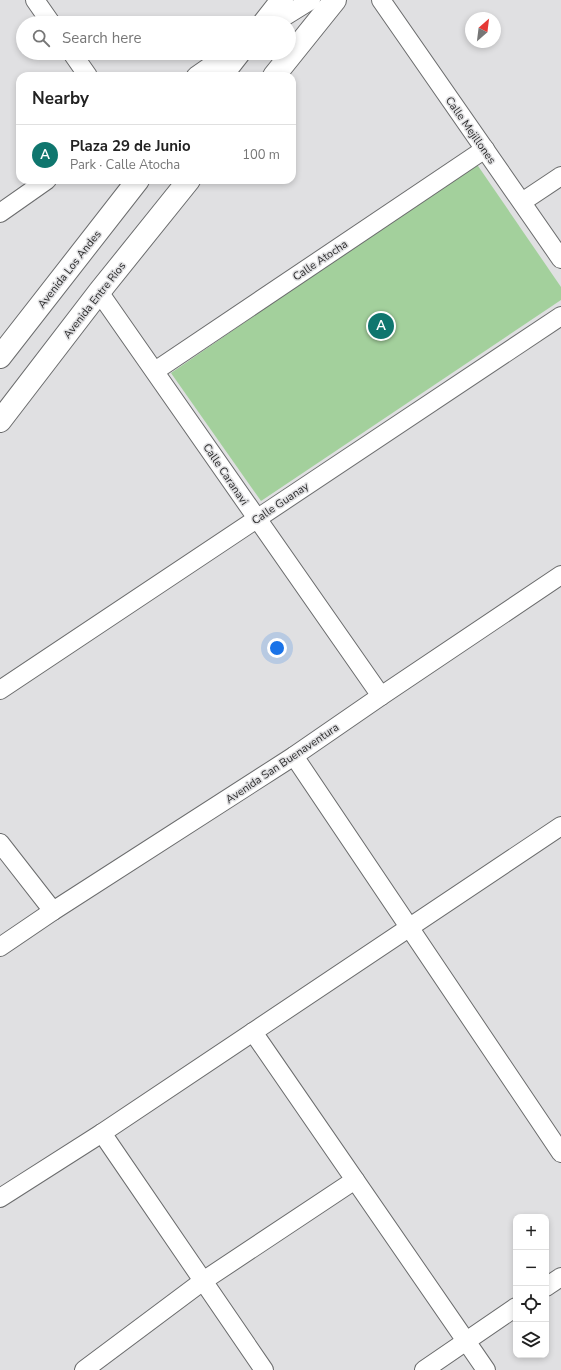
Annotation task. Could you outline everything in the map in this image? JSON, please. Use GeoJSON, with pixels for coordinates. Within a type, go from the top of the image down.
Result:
{"type":"FeatureCollection","features":[{"type":"Feature","properties":{"kind":"street"},"geometry":{"type":"LineString","coordinates":[[35,0],[46,16]]}},
{"type":"Feature","properties":{"kind":"street"},"geometry":{"type":"LineString","coordinates":[[269,16],[282,0]]}},
{"type":"Feature","properties":{"kind":"street"},"geometry":{"type":"LineString","coordinates":[[285,16],[311,0]]}},
{"type":"Feature","properties":{"kind":"street"},"geometry":{"type":"LineString","coordinates":[[296,49],[335,0]]}},
{"type":"Feature","properties":{"kind":"street","name":"Calle Mejillones"},"geometry":{"type":"LineString","coordinates":[[381,0],[561,259]]}},
{"type":"Feature","properties":{"kind":"street"},"geometry":{"type":"LineString","coordinates":[[77,60],[85,72]]}},
{"type":"Feature","properties":{"kind":"street"},"geometry":{"type":"LineString","coordinates":[[202,72],[219,60]]}},
{"type":"Feature","properties":{"kind":"street"},"geometry":{"type":"LineString","coordinates":[[224,72],[234,60]]}},
{"type":"Feature","properties":{"kind":"street"},"geometry":{"type":"LineString","coordinates":[[277,72],[287,60]]}},
{"type":"Feature","properties":{"kind":"street","name":"Calle Atocha"},"geometry":{"type":"LineString","coordinates":[[155,371],[485,149]]}},
{"type":"Feature","properties":{"kind":"street"},"geometry":{"type":"LineString","coordinates":[[522,202],[561,176]]}},
{"type":"Feature","properties":{"kind":"street"},"geometry":{"type":"LineString","coordinates":[[0,213],[41,184]]}},
{"type":"Feature","properties":{"kind":"street","name":"Avenida Los Andes"},"geometry":{"type":"LineString","coordinates":[[0,357],[135,184]]}},
{"type":"Feature","properties":{"kind":"street","name":"Avenida Entre Rios"},"geometry":{"type":"LineString","coordinates":[[0,421],[99,292],[187,184]]}},
{"type":"Feature","properties":{"kind":"street","name":"Calle Caranavi"},"geometry":{"type":"LineString","coordinates":[[99,292],[381,696]]}},
{"type":"Feature","properties":{"kind":"street","name":"Calle Guanay"},"geometry":{"type":"LineString","coordinates":[[0,690],[561,316]]}},
{"type":"Feature","properties":{"kind":"street","name":"Avenida San Buenaventura"},"geometry":{"type":"LineString","coordinates":[[0,947],[53,911],[294,756],[561,575]]}},
{"type":"Feature","properties":{"kind":"street"},"geometry":{"type":"LineString","coordinates":[[294,756],[561,1153]]}},
{"type":"Feature","properties":{"kind":"street"},"geometry":{"type":"LineString","coordinates":[[0,1198],[102,1133],[561,826]]}},
{"type":"Feature","properties":{"kind":"street"},"geometry":{"type":"LineString","coordinates":[[0,844],[53,911]]}},
{"type":"Feature","properties":{"kind":"street"},"geometry":{"type":"LineString","coordinates":[[252,1032],[486,1370]]}},
{"type":"Feature","properties":{"kind":"street"},"geometry":{"type":"LineString","coordinates":[[102,1133],[264,1370]]}},
{"type":"Feature","properties":{"kind":"street"},"geometry":{"type":"LineString","coordinates":[[84,1370],[203,1281],[355,1180]]}},
{"type":"Feature","properties":{"kind":"street"},"geometry":{"type":"LineString","coordinates":[[548,1286],[561,1277]]}},
{"type":"Feature","properties":{"kind":"street"},"geometry":{"type":"LineString","coordinates":[[424,1370],[513,1309]]}},
{"type":"Feature","properties":{"kind":"green space"},"geometry":{"type":"Polygon","coordinates":[[[476,163],[561,287],[561,300],[261,501],[171,373],[476,163]]]}},
{"type":"Feature","properties":{"kind":"place","name":"Plaza 29 de Junio"},"geometry":{"type":"Point","coordinates":[381,326]}}]}
